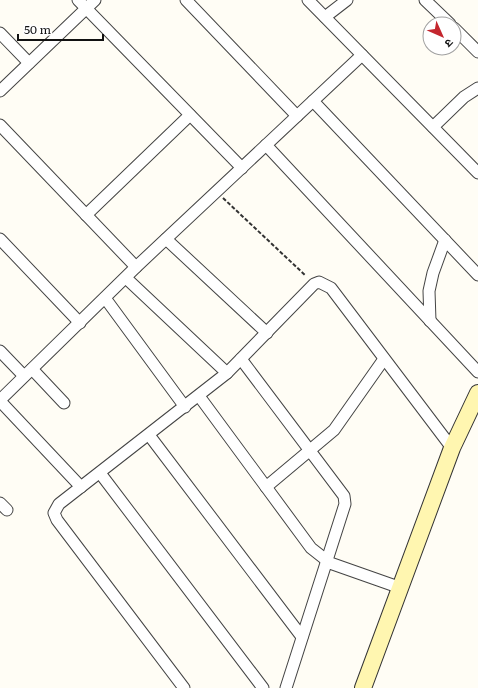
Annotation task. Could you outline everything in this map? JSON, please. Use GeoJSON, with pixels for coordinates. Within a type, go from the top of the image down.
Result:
{"type":"FeatureCollection","features":[{"type":"Feature","properties":{"kind":"street"},"geometry":{"type":"LineString","coordinates":[[0,91],[29,63],[82,4],[95,0]]}},
{"type":"Feature","properties":{"kind":"street"},"geometry":{"type":"LineString","coordinates":[[186,0],[297,116]]}},
{"type":"Feature","properties":{"kind":"street"},"geometry":{"type":"LineString","coordinates":[[308,0],[478,173]]}},
{"type":"Feature","properties":{"kind":"street"},"geometry":{"type":"LineString","coordinates":[[325,17],[347,0]]}},
{"type":"Feature","properties":{"kind":"street"},"geometry":{"type":"LineString","coordinates":[[425,0],[442,16]]}},
{"type":"Feature","properties":{"kind":"street"},"geometry":{"type":"LineString","coordinates":[[82,4],[242,168]]}},
{"type":"Feature","properties":{"kind":"street"},"geometry":{"type":"LineString","coordinates":[[0,33],[29,63]]}},
{"type":"Feature","properties":{"kind":"street"},"geometry":{"type":"LineString","coordinates":[[462,36],[478,52]]}},
{"type":"Feature","properties":{"kind":"street"},"geometry":{"type":"LineString","coordinates":[[80,487],[0,400],[166,239],[362,55]]}},
{"type":"Feature","properties":{"kind":"street"},"geometry":{"type":"LineString","coordinates":[[433,127],[464,97],[478,88]]}},
{"type":"Feature","properties":{"kind":"street"},"geometry":{"type":"LineString","coordinates":[[313,101],[478,275]]}},
{"type":"Feature","properties":{"kind":"street"},"geometry":{"type":"LineString","coordinates":[[86,215],[190,115]]}},
{"type":"Feature","properties":{"kind":"street"},"geometry":{"type":"LineString","coordinates":[[0,125],[136,268]]}},
{"type":"Feature","properties":{"kind":"street"},"geometry":{"type":"LineString","coordinates":[[266,145],[478,372]]}},
{"type":"Feature","properties":{"kind":"street"},"geometry":{"type":"LineString","coordinates":[[0,239],[80,323]]}},
{"type":"Feature","properties":{"kind":"street"},"geometry":{"type":"LineString","coordinates":[[166,239],[267,332]]}},
{"type":"Feature","properties":{"kind":"street"},"geometry":{"type":"LineString","coordinates":[[430,321],[429,291],[433,273],[445,240]]}},
{"type":"Feature","properties":{"kind":"street"},"geometry":{"type":"LineString","coordinates":[[126,278],[227,373]]}},
{"type":"Feature","properties":{"kind":"street"},"geometry":{"type":"LineString","coordinates":[[184,688],[57,520],[54,513],[56,508],[80,487],[227,373],[314,284],[323,283],[331,288],[452,448]]}},
{"type":"Feature","properties":{"kind":"street"},"geometry":{"type":"LineString","coordinates":[[105,298],[185,407]]}},
{"type":"Feature","properties":{"kind":"street"},"geometry":{"type":"LineString","coordinates":[[0,351],[28,372],[64,403]]}},
{"type":"Feature","properties":{"kind":"street"},"geometry":{"type":"LineString","coordinates":[[241,359],[345,500],[286,688]]}},
{"type":"Feature","properties":{"kind":"street"},"geometry":{"type":"LineString","coordinates":[[266,487],[334,430],[384,359]]}},
{"type":"Feature","properties":{"kind":"street"},"geometry":{"type":"LineString","coordinates":[[363,688],[452,448],[478,393]]}},
{"type":"Feature","properties":{"kind":"street"},"geometry":{"type":"LineString","coordinates":[[199,396],[311,548],[327,561],[401,588]]}},
{"type":"Feature","properties":{"kind":"street"},"geometry":{"type":"LineString","coordinates":[[149,435],[302,637]]}},
{"type":"Feature","properties":{"kind":"street"},"geometry":{"type":"LineString","coordinates":[[100,472],[263,688]]}},
{"type":"Feature","properties":{"kind":"path"},"geometry":{"type":"LineString","coordinates":[[217,192],[314,284]]}}]}
